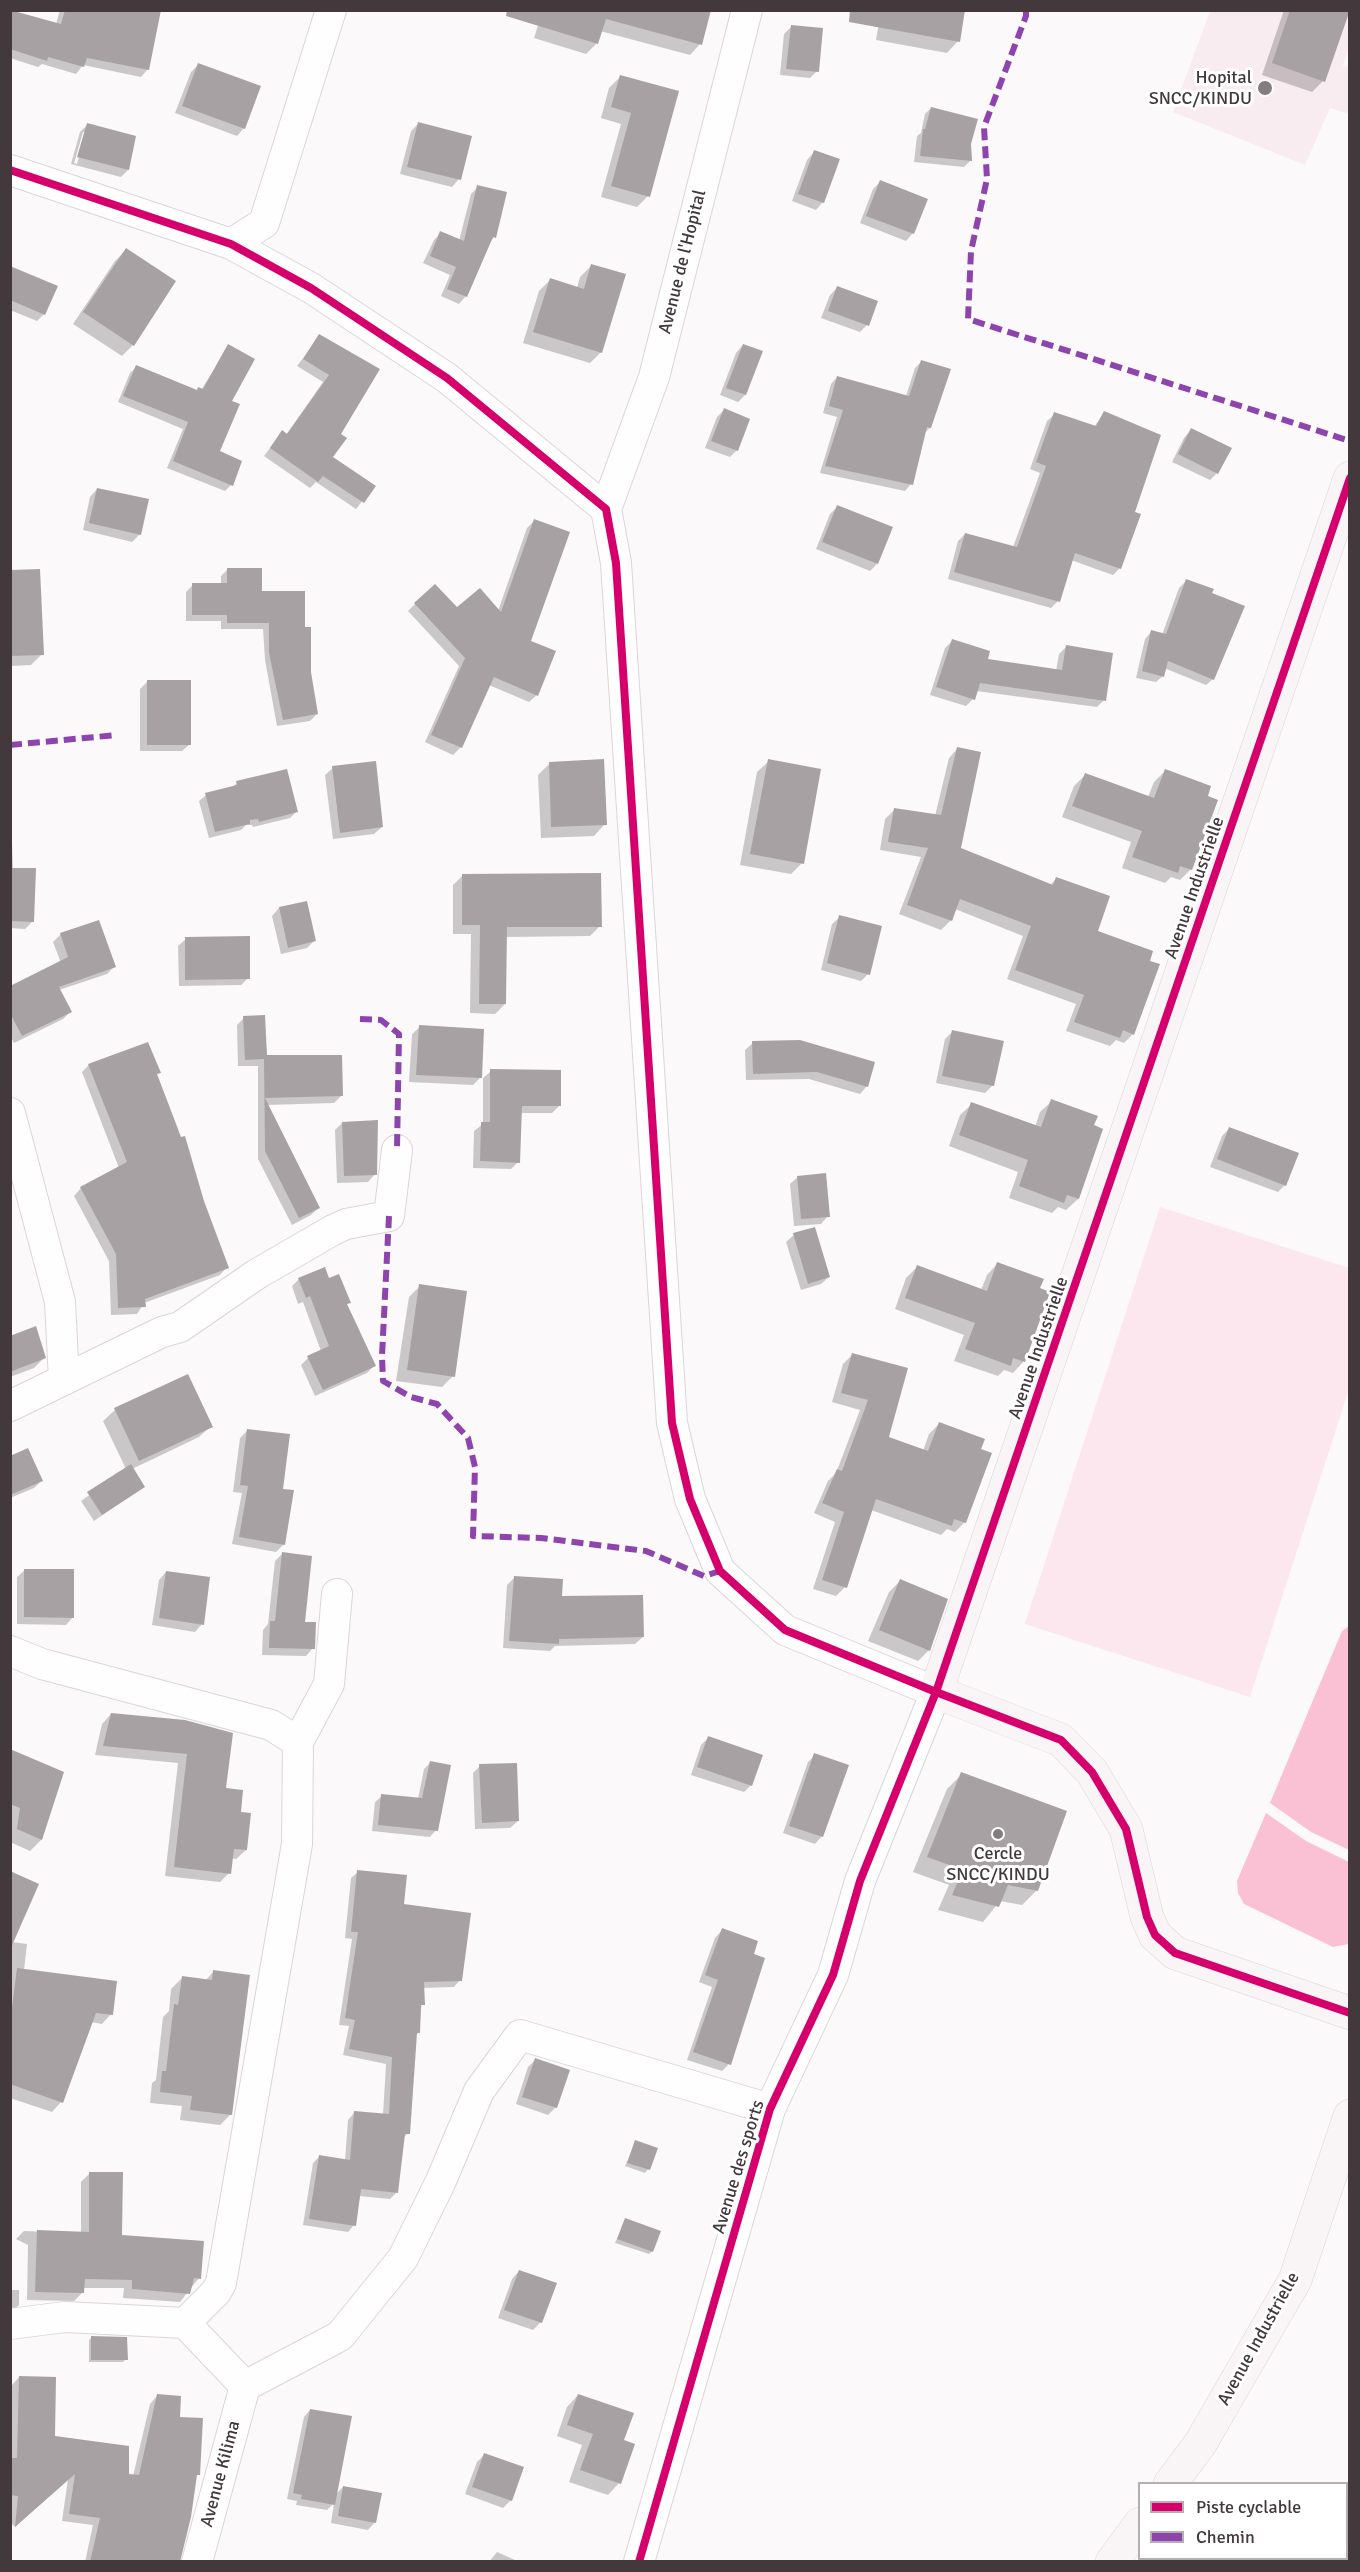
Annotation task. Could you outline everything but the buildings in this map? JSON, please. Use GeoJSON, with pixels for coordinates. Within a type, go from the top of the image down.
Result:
{"type":"FeatureCollection","features":[{"type":"Feature","properties":{"kind":"street"},"geometry":{"type":"LineString","coordinates":[[231,244],[264,223],[331,10]]}},
{"type":"Feature","properties":{"kind":"street","name":"Avenue de l'Hopital"},"geometry":{"type":"LineString","coordinates":[[606,509],[654,377],[747,10]]}},
{"type":"Feature","properties":{"kind":"street"},"geometry":{"type":"LineString","coordinates":[[10,170],[231,244],[311,288],[447,378],[606,509],[616,563],[672,1423],[690,1499],[720,1571],[784,1630],[1061,1740],[1092,1772],[1126,1829],[1147,1917],[1155,1935],[1175,1953],[1350,2013]]}},
{"type":"Feature","properties":{"kind":"street","name":"Avenue Industrielle"},"geometry":{"type":"LineString","coordinates":[[936,1692],[1350,478]]}},
{"type":"Feature","properties":{"kind":"street"},"geometry":{"type":"LineString","coordinates":[[10,1113],[60,1302],[64,1380]]}},
{"type":"Feature","properties":{"kind":"street"},"geometry":{"type":"LineString","coordinates":[[10,1406],[162,1332],[180,1327],[257,1274],[333,1230],[346,1224],[389,1216],[397,1150]]}},
{"type":"Feature","properties":{"kind":"street"},"geometry":{"type":"LineString","coordinates":[[185,2323],[216,2292],[221,2283],[297,1844],[298,1742],[329,1684],[337,1594]]}},
{"type":"Feature","properties":{"kind":"street"},"geometry":{"type":"LineString","coordinates":[[10,1651],[42,1664],[271,1725],[298,1742]]}},
{"type":"Feature","properties":{"kind":"street","name":"Avenue des sports"},"geometry":{"type":"LineString","coordinates":[[639,2562],[770,2109],[833,1975],[860,1881],[936,1692]]}},
{"type":"Feature","properties":{"kind":"street"},"geometry":{"type":"LineString","coordinates":[[10,2324],[65,2317],[185,2323],[245,2386],[340,2336],[403,2258],[440,2183],[475,2098],[520,2035],[770,2109]]}},
{"type":"Feature","properties":{"kind":"street","name":"Avenue Industrielle"},"geometry":{"type":"LineString","coordinates":[[1172,2482],[1200,2444],[1295,2280],[1350,2116]]}},
{"type":"Feature","properties":{"kind":"street","name":"Avenue Kilima"},"geometry":{"type":"LineString","coordinates":[[197,2562],[245,2386]]}},
{"type":"Feature","properties":{"kind":"street"},"geometry":{"type":"LineString","coordinates":[[1112,2562],[1138,2527]]}},
{"type":"Feature","properties":{"kind":"shaded area","name":"Hopital SNCC/KINDU"},"geometry":{"type":"Polygon","coordinates":[[[1210,11],[1349,11],[1349,48],[1343,66],[1349,68],[1349,114],[1330,108],[1305,165],[1173,112],[1210,11]]]}},
{"type":"Feature","properties":{"kind":"shaded area"},"geometry":{"type":"Polygon","coordinates":[[[1160,1207],[1349,1268],[1349,1389],[1250,1697],[1025,1624],[1160,1207]]]}},
{"type":"Feature","properties":{"kind":"shaded area"},"geometry":{"type":"Polygon","coordinates":[[[1349,1626],[1349,1850],[1311,1832],[1270,1803],[1342,1631],[1349,1626]]]}},
{"type":"Feature","properties":{"kind":"shaded area"},"geometry":{"type":"Polygon","coordinates":[[[1266,1813],[1306,1841],[1349,1862],[1349,1944],[1333,1947],[1244,1904],[1238,1893],[1237,1881],[1266,1813]]]}},
{"type":"Feature","properties":{"kind":"railway"},"geometry":{"type":"LineString","coordinates":[[1348,2548],[1350,2544]]}},
{"type":"Feature","properties":{"kind":"marked path"},"geometry":{"type":"LineString","coordinates":[[1026,10],[1026,16],[984,127],[987,179],[971,251],[968,319],[1350,441]]}},
{"type":"Feature","properties":{"kind":"marked path"},"geometry":{"type":"LineString","coordinates":[[10,745],[117,735]]}},
{"type":"Feature","properties":{"kind":"marked path"},"geometry":{"type":"LineString","coordinates":[[360,1019],[381,1020],[399,1034],[397,1150]]}},
{"type":"Feature","properties":{"kind":"marked path"},"geometry":{"type":"LineString","coordinates":[[389,1216],[382,1356],[383,1381],[411,1397],[437,1404],[468,1438],[475,1467],[473,1536],[541,1538],[646,1551],[704,1576],[720,1571]]}},
{"type":"Feature","properties":{"kind":"cycle path"},"geometry":{"type":"LineString","coordinates":[[10,170],[231,244],[311,288],[447,378],[606,509],[616,563],[672,1423],[690,1499],[720,1571],[785,1630],[936,1692],[860,1881],[833,1975],[770,2109],[639,2562]]}},
{"type":"Feature","properties":{"kind":"cycle path"},"geometry":{"type":"LineString","coordinates":[[1350,478],[936,1692],[1061,1740],[1092,1772],[1126,1829],[1147,1917],[1155,1935],[1175,1953],[1350,2013]]}},
{"type":"Feature","properties":{"kind":"place","name":"Hopital SNCC/KINDU"},"geometry":{"type":"Point","coordinates":[1265,88]}},
{"type":"Feature","properties":{"kind":"place","name":"Cercle SNCC/KINDU"},"geometry":{"type":"Point","coordinates":[998,1834]}}]}
